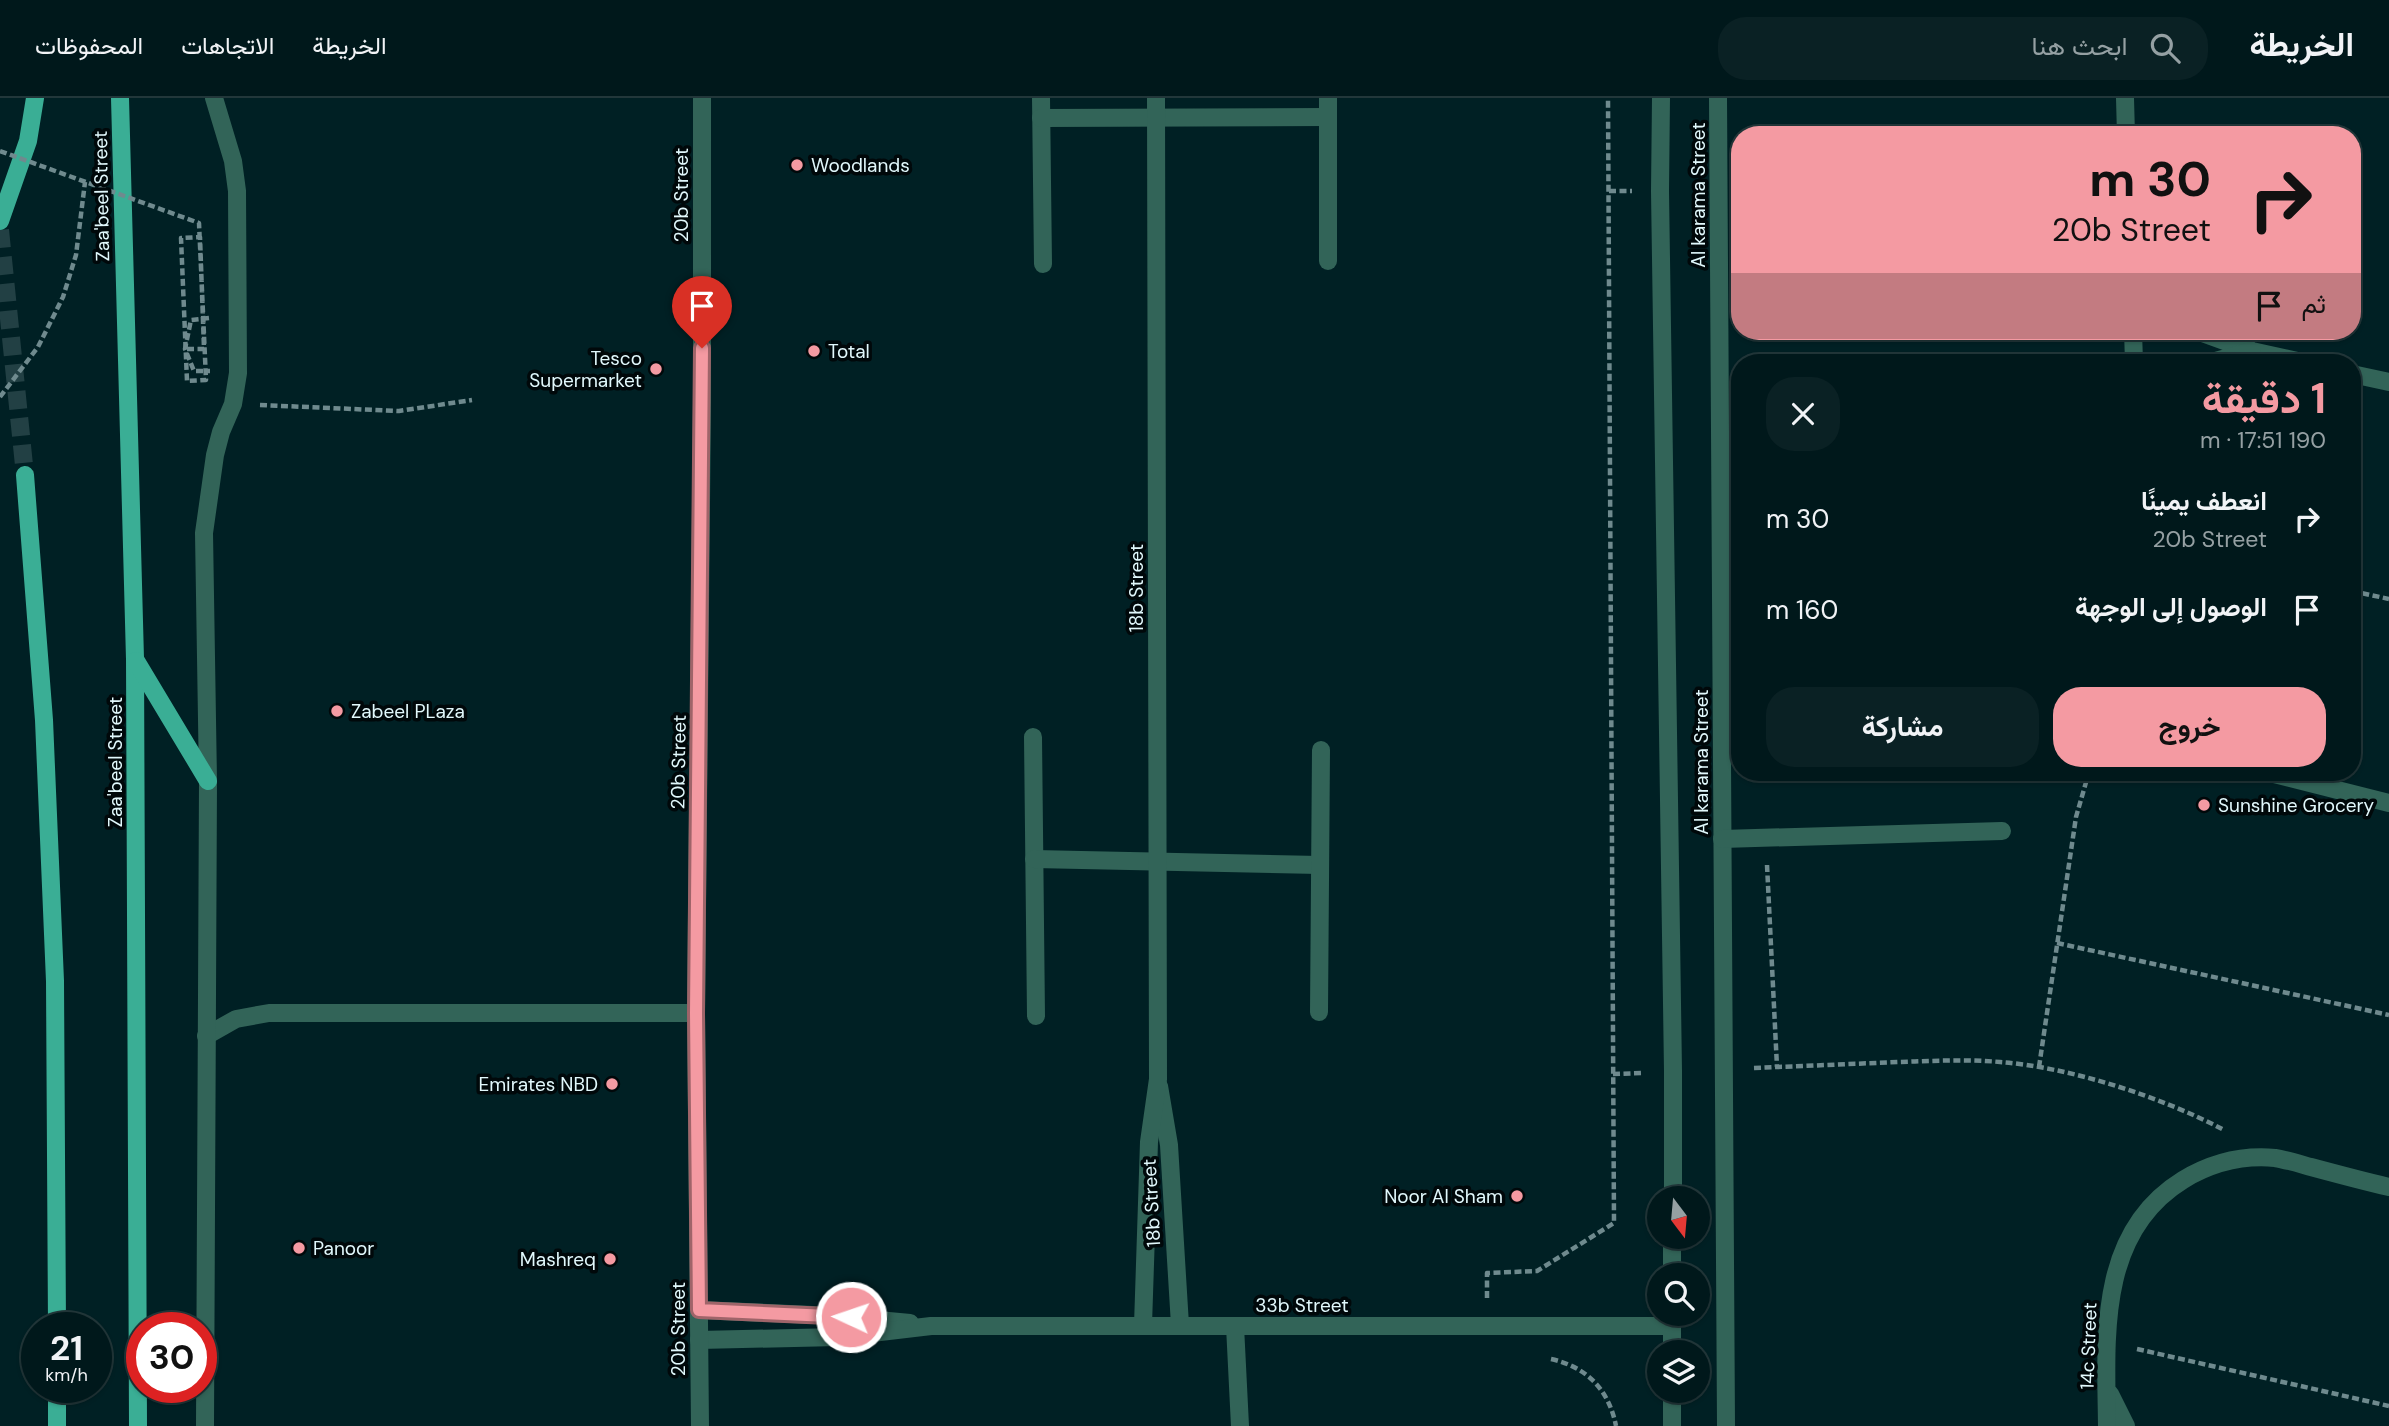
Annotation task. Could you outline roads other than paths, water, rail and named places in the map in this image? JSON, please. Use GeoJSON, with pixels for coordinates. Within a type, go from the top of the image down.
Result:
{"type":"FeatureCollection","features":[{"type":"Feature","properties":{"kind":"main road"},"geometry":{"type":"LineString","coordinates":[[0,221],[28,141],[35,98]]}},
{"type":"Feature","properties":{"kind":"main road","name":"Zaa'beel Street"},"geometry":{"type":"LineString","coordinates":[[120,98],[135,659],[138,1426]]}},
{"type":"Feature","properties":{"kind":"main road"},"geometry":{"type":"LineString","coordinates":[[25,475],[44,720],[55,981],[57,1312]]}},
{"type":"Feature","properties":{"kind":"main road"},"geometry":{"type":"LineString","coordinates":[[135,659],[208,781]]}},
{"type":"Feature","properties":{"kind":"main road"},"geometry":{"type":"LineString","coordinates":[[57,1403],[57,1426]]}},
{"type":"Feature","properties":{"kind":"street"},"geometry":{"type":"LineString","coordinates":[[205,1426],[208,781],[204,533],[215,455],[220,432],[233,404],[238,373],[237,191],[233,160],[214,98]]}},
{"type":"Feature","properties":{"kind":"street","name":"20b Street"},"geometry":{"type":"LineString","coordinates":[[700,1426],[696,1013],[702,98]]}},
{"type":"Feature","properties":{"kind":"street"},"geometry":{"type":"LineString","coordinates":[[1041,98],[1043,264]]}},
{"type":"Feature","properties":{"kind":"street","name":"18b Street"},"geometry":{"type":"LineString","coordinates":[[1143,1325],[1149,1142],[1157,1079],[1156,98]]}},
{"type":"Feature","properties":{"kind":"street"},"geometry":{"type":"LineString","coordinates":[[1328,98],[1328,261]]}},
{"type":"Feature","properties":{"kind":"street","name":"Al karama Street"},"geometry":{"type":"LineString","coordinates":[[1661,98],[1672,1186]]}},
{"type":"Feature","properties":{"kind":"street","name":"Al karama Street"},"geometry":{"type":"LineString","coordinates":[[1718,98],[1726,1426]]}},
{"type":"Feature","properties":{"kind":"street"},"geometry":{"type":"LineString","coordinates":[[2125,98],[2126,126]]}},
{"type":"Feature","properties":{"kind":"street"},"geometry":{"type":"LineString","coordinates":[[1041,118],[1328,117]]}},
{"type":"Feature","properties":{"kind":"street"},"geometry":{"type":"LineString","coordinates":[[2222,340],[2266,354]]}},
{"type":"Feature","properties":{"kind":"street"},"geometry":{"type":"LineString","coordinates":[[2241,354],[2252,351]]}},
{"type":"Feature","properties":{"kind":"street"},"geometry":{"type":"LineString","coordinates":[[2361,376],[2389,382]]}},
{"type":"Feature","properties":{"kind":"street"},"geometry":{"type":"LineString","coordinates":[[1033,737],[1036,1016]]}},
{"type":"Feature","properties":{"kind":"street"},"geometry":{"type":"LineString","coordinates":[[1319,1012],[1321,750]]}},
{"type":"Feature","properties":{"kind":"street"},"geometry":{"type":"LineString","coordinates":[[2302,781],[2389,803]]}},
{"type":"Feature","properties":{"kind":"street"},"geometry":{"type":"LineString","coordinates":[[1722,839],[2002,831]]}},
{"type":"Feature","properties":{"kind":"street"},"geometry":{"type":"LineString","coordinates":[[1034,859],[1320,865]]}},
{"type":"Feature","properties":{"kind":"street"},"geometry":{"type":"LineString","coordinates":[[206,1035],[236,1019],[270,1013],[696,1013]]}},
{"type":"Feature","properties":{"kind":"street","name":"18b Street"},"geometry":{"type":"LineString","coordinates":[[1157,1079],[1167,1122],[1180,1325]]}},
{"type":"Feature","properties":{"kind":"street","name":"14c Street"},"geometry":{"type":"LineString","coordinates":[[2108,1426],[2110,1296],[2120,1257],[2138,1220],[2166,1191],[2200,1170],[2237,1158],[2276,1158],[2389,1187]]}},
{"type":"Feature","properties":{"kind":"street","name":"33b Street"},"geometry":{"type":"LineString","coordinates":[[699,1310],[867,1318],[931,1326]]}},
{"type":"Feature","properties":{"kind":"street","name":"33b Street"},"geometry":{"type":"LineString","coordinates":[[699,1340],[838,1337],[931,1326],[1487,1326],[1647,1321]]}},
{"type":"Feature","properties":{"kind":"street"},"geometry":{"type":"LineString","coordinates":[[1235,1326],[1240,1426]]}},
{"type":"Feature","properties":{"kind":"street"},"geometry":{"type":"LineString","coordinates":[[2107,1387],[2126,1426]]}},
{"type":"Feature","properties":{"kind":"street"},"geometry":{"type":"LineString","coordinates":[[1672,1403],[1672,1426]]}},
{"type":"Feature","properties":{"kind":"tunnel"},"geometry":{"type":"LineString","coordinates":[[0,230],[25,475]]}},
{"type":"Feature","properties":{"kind":"place","name":"Woodlands"},"geometry":{"type":"Point","coordinates":[797,165]}},
{"type":"Feature","properties":{"kind":"place","name":"Total"},"geometry":{"type":"Point","coordinates":[814,351]}},
{"type":"Feature","properties":{"kind":"place","name":"Tesco Supermarket"},"geometry":{"type":"Point","coordinates":[656,369]}},
{"type":"Feature","properties":{"kind":"place","name":"Zabeel PLaza"},"geometry":{"type":"Point","coordinates":[337,711]}},
{"type":"Feature","properties":{"kind":"place","name":"Sunshine Grocery"},"geometry":{"type":"Point","coordinates":[2204,805]}},
{"type":"Feature","properties":{"kind":"place","name":"Emirates NBD"},"geometry":{"type":"Point","coordinates":[612,1084]}},
{"type":"Feature","properties":{"kind":"place","name":"Noor Al Sham"},"geometry":{"type":"Point","coordinates":[1517,1196]}},
{"type":"Feature","properties":{"kind":"place","name":"Panoor"},"geometry":{"type":"Point","coordinates":[299,1248]}},
{"type":"Feature","properties":{"kind":"place","name":"Mashreq"},"geometry":{"type":"Point","coordinates":[610,1259]}}]}
